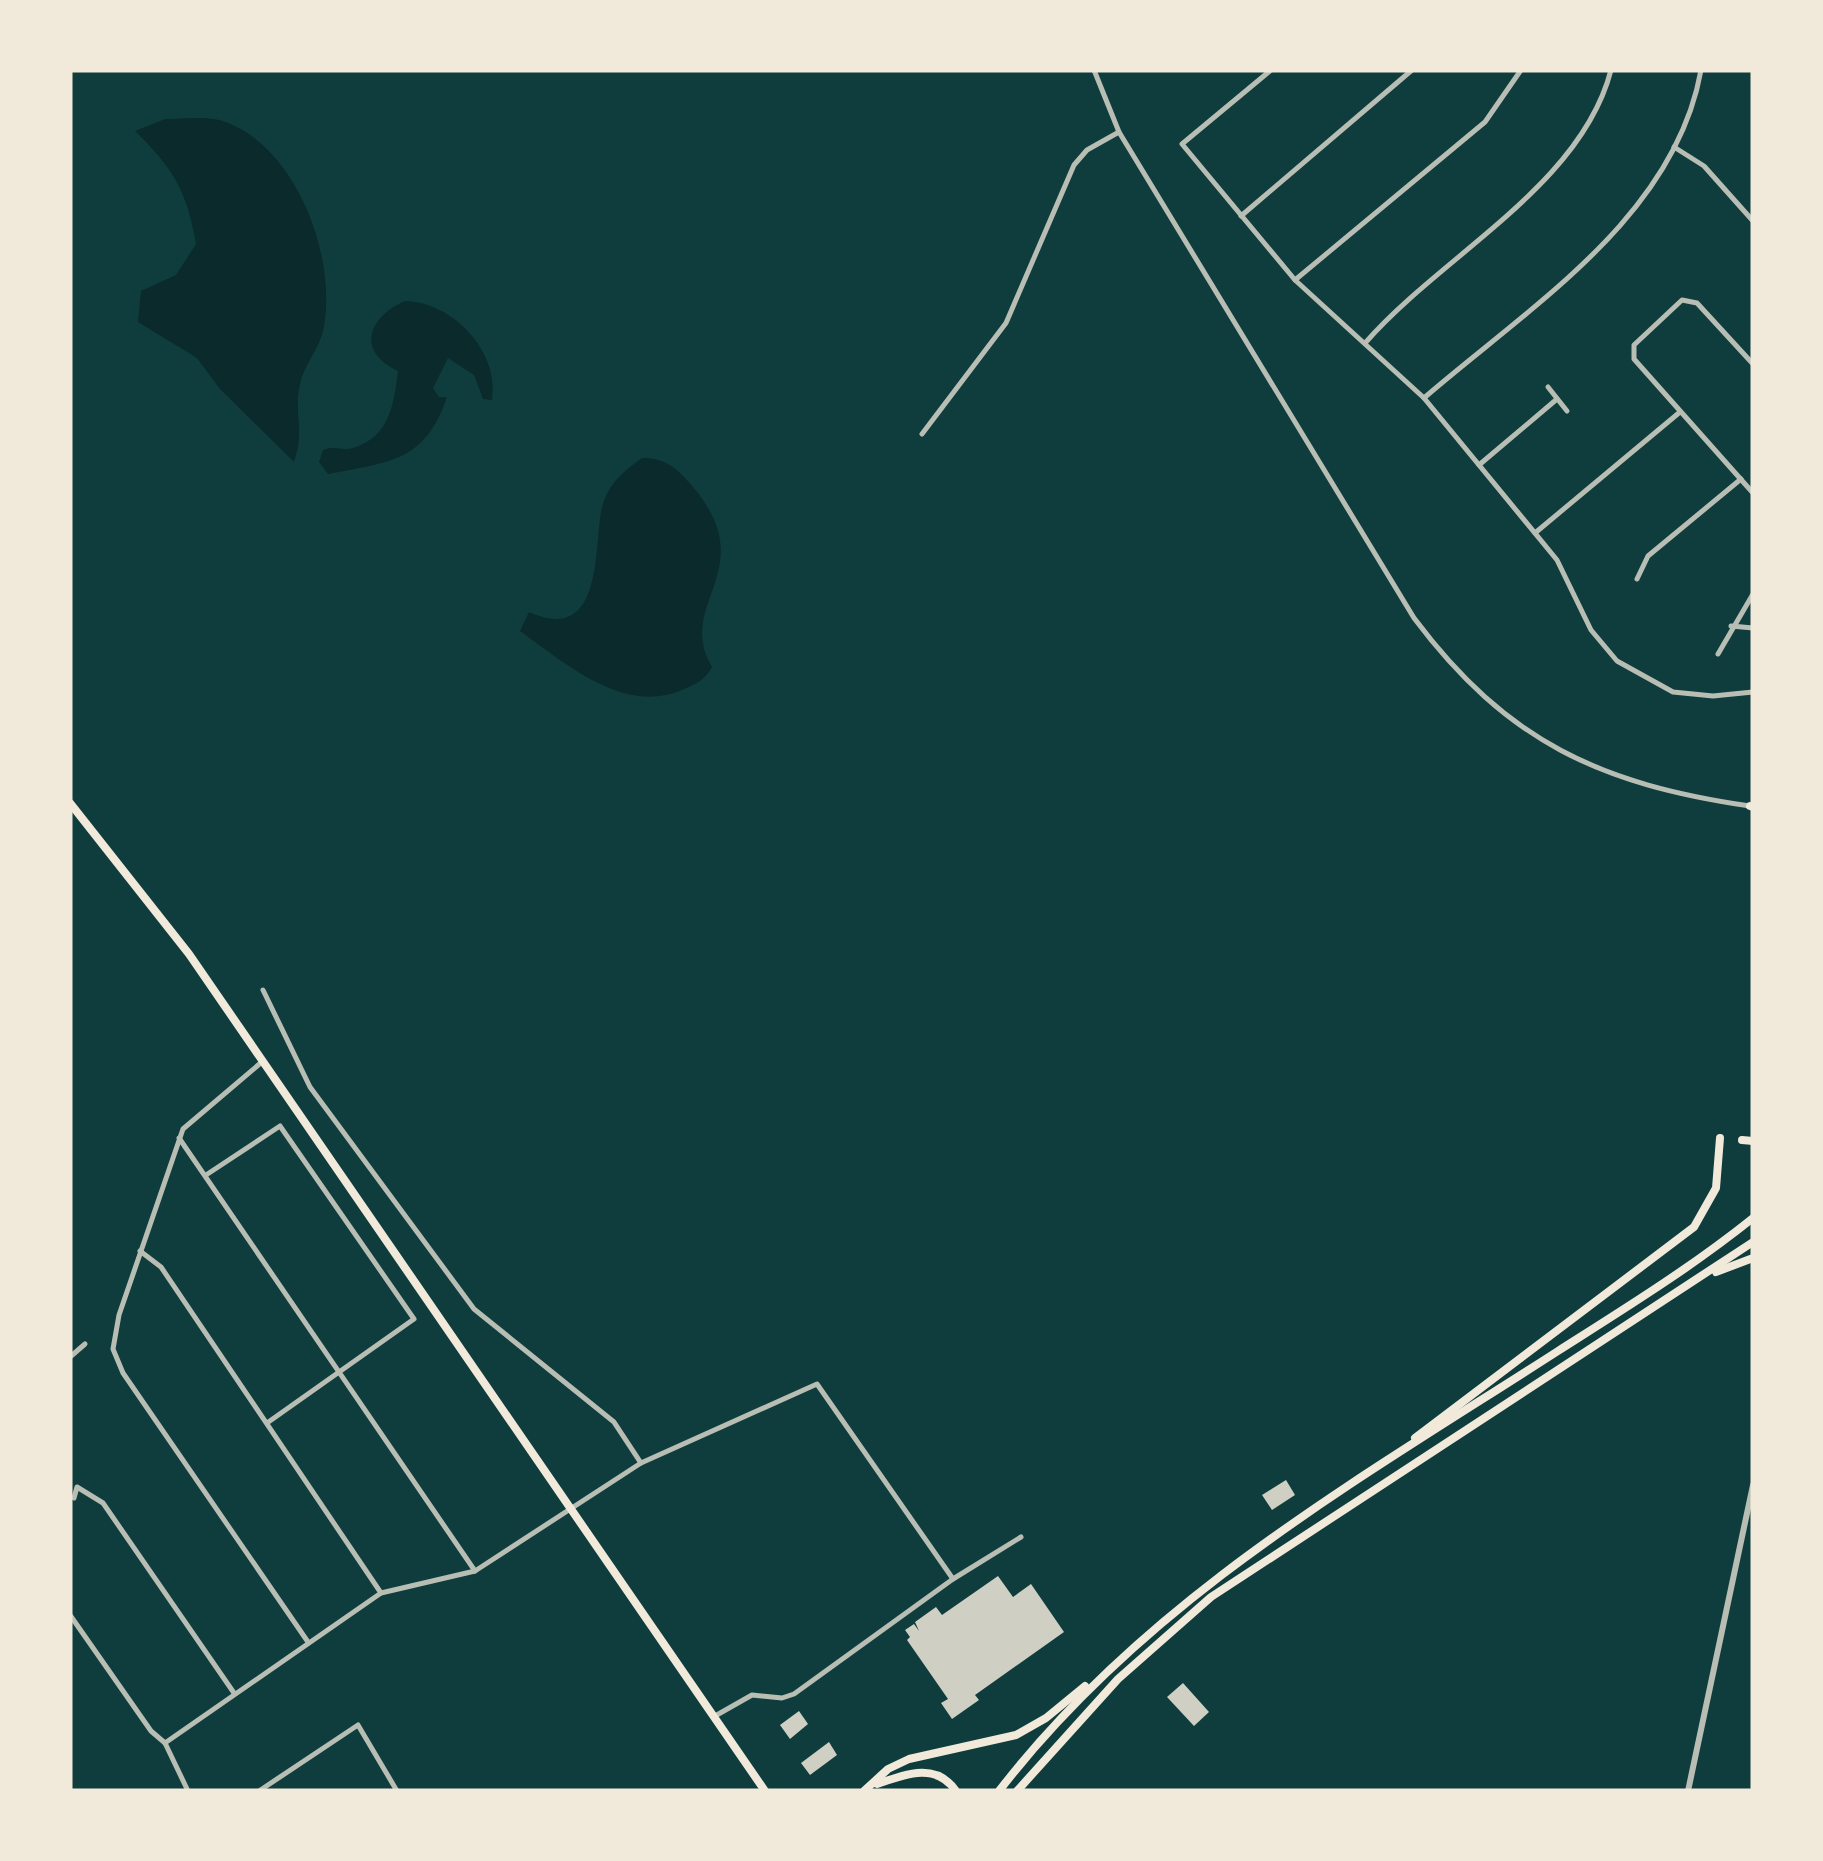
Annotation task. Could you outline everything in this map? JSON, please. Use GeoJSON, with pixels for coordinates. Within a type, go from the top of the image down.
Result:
{"type":"FeatureCollection","features":[{"type":"Feature","properties":{"kind":"main road"},"geometry":{"type":"LineString","coordinates":[[70,802],[140,889],[263,1061],[762,1790]]}},
{"type":"Feature","properties":{"kind":"main road"},"geometry":{"type":"LineString","coordinates":[[1394,1457],[1694,1227],[1716,1188],[1720,1138]]}},
{"type":"Feature","properties":{"kind":"main road"},"geometry":{"type":"LineString","coordinates":[[1742,1140],[1753,1141]]}},
{"type":"Feature","properties":{"kind":"main road"},"geometry":{"type":"LineString","coordinates":[[864,1791],[888,1770],[909,1759],[1016,1734],[1093,1682],[1212,1580],[1652,1290],[1753,1218]]}},
{"type":"Feature","properties":{"kind":"main road"},"geometry":{"type":"LineString","coordinates":[[1017,1791],[1118,1679],[1210,1597],[1753,1242]]}},
{"type":"Feature","properties":{"kind":"main road"},"geometry":{"type":"LineString","coordinates":[[1694,1282],[1753,1258]]}},
{"type":"Feature","properties":{"kind":"main road"},"geometry":{"type":"LineString","coordinates":[[1000,1791],[1093,1682]]}},
{"type":"Feature","properties":{"kind":"main road"},"geometry":{"type":"LineString","coordinates":[[873,1785],[928,1772],[941,1774],[956,1791]]}},
{"type":"Feature","properties":{"kind":"street"},"geometry":{"type":"LineString","coordinates":[[1094,70],[1119,132],[1414,618],[1446,660],[1495,708],[1569,757],[1611,776],[1680,796],[1752,807]]}},
{"type":"Feature","properties":{"kind":"street"},"geometry":{"type":"LineString","coordinates":[[1271,70],[1182,144],[1295,280],[1424,398],[1557,560],[1591,630],[1617,661],[1673,692],[1713,696],[1753,692]]}},
{"type":"Feature","properties":{"kind":"street"},"geometry":{"type":"LineString","coordinates":[[1240,216],[1412,70]]}},
{"type":"Feature","properties":{"kind":"street"},"geometry":{"type":"LineString","coordinates":[[1295,280],[1484,122],[1520,70]]}},
{"type":"Feature","properties":{"kind":"street"},"geometry":{"type":"LineString","coordinates":[[1366,342],[1396,308],[1562,164],[1606,90],[1611,70]]}},
{"type":"Feature","properties":{"kind":"street"},"geometry":{"type":"LineString","coordinates":[[1424,398],[1616,233],[1649,190],[1674,146],[1702,70]]}},
{"type":"Feature","properties":{"kind":"street"},"geometry":{"type":"LineString","coordinates":[[922,434],[1006,323],[1074,165],[1086,150],[1119,132]]}},
{"type":"Feature","properties":{"kind":"street"},"geometry":{"type":"LineString","coordinates":[[1674,146],[1704,166],[1753,221]]}},
{"type":"Feature","properties":{"kind":"street"},"geometry":{"type":"LineString","coordinates":[[1753,364],[1698,302],[1682,300],[1634,345],[1634,358],[1753,493]]}},
{"type":"Feature","properties":{"kind":"street"},"geometry":{"type":"LineString","coordinates":[[1548,388],[1567,410]]}},
{"type":"Feature","properties":{"kind":"street"},"geometry":{"type":"LineString","coordinates":[[1479,464],[1557,399]]}},
{"type":"Feature","properties":{"kind":"street"},"geometry":{"type":"LineString","coordinates":[[1536,533],[1680,412]]}},
{"type":"Feature","properties":{"kind":"street"},"geometry":{"type":"LineString","coordinates":[[1638,579],[1648,556],[1741,479]]}},
{"type":"Feature","properties":{"kind":"street"},"geometry":{"type":"LineString","coordinates":[[1718,654],[1753,594]]}},
{"type":"Feature","properties":{"kind":"street"},"geometry":{"type":"LineString","coordinates":[[1731,626],[1753,628]]}},
{"type":"Feature","properties":{"kind":"street"},"geometry":{"type":"LineString","coordinates":[[263,990],[310,1087],[474,1309],[614,1422],[641,1463]]}},
{"type":"Feature","properties":{"kind":"street"},"geometry":{"type":"LineString","coordinates":[[263,1061],[192,1118],[179,1138],[119,1315],[115,1356],[308,1642]]}},
{"type":"Feature","properties":{"kind":"street"},"geometry":{"type":"LineString","coordinates":[[206,1174],[280,1126],[414,1320],[268,1423]]}},
{"type":"Feature","properties":{"kind":"street"},"geometry":{"type":"LineString","coordinates":[[179,1138],[476,1572]]}},
{"type":"Feature","properties":{"kind":"street"},"geometry":{"type":"LineString","coordinates":[[140,1251],[161,1268],[381,1593]]}},
{"type":"Feature","properties":{"kind":"street"},"geometry":{"type":"LineString","coordinates":[[70,1357],[84,1344]]}},
{"type":"Feature","properties":{"kind":"street"},"geometry":{"type":"LineString","coordinates":[[165,1744],[381,1593],[476,1572],[641,1463],[817,1384],[952,1580]]}},
{"type":"Feature","properties":{"kind":"street"},"geometry":{"type":"LineString","coordinates":[[1688,1791],[1753,1486]]}},
{"type":"Feature","properties":{"kind":"street"},"geometry":{"type":"LineString","coordinates":[[74,1498],[77,1487],[102,1503],[234,1693]]}},
{"type":"Feature","properties":{"kind":"street"},"geometry":{"type":"LineString","coordinates":[[714,1716],[752,1695],[782,1698],[794,1694],[952,1580],[1021,1536]]}},
{"type":"Feature","properties":{"kind":"street"},"geometry":{"type":"LineString","coordinates":[[70,1615],[150,1731],[165,1744],[188,1791]]}},
{"type":"Feature","properties":{"kind":"street"},"geometry":{"type":"LineString","coordinates":[[259,1791],[358,1725],[397,1791]]}},
{"type":"Feature","properties":{"kind":"water"},"geometry":{"type":"Polygon","coordinates":[[[165,119],[213,119],[246,132],[270,152],[306,206],[324,271],[326,302],[323,331],[299,391],[299,439],[294,462],[220,389],[197,358],[138,322],[141,291],[176,275],[196,244],[188,209],[176,182],[135,131],[165,119]]]}},
{"type":"Feature","properties":{"kind":"water"},"geometry":{"type":"Polygon","coordinates":[[[405,301],[440,310],[469,333],[489,364],[492,400],[483,399],[474,375],[448,358],[433,388],[439,397],[447,397],[438,419],[416,447],[386,462],[328,474],[319,462],[323,450],[349,449],[365,443],[388,417],[398,371],[376,354],[372,334],[382,316],[405,301]]]}},
{"type":"Feature","properties":{"kind":"water"},"geometry":{"type":"Polygon","coordinates":[[[642,458],[664,462],[687,480],[712,516],[720,541],[720,564],[703,624],[703,644],[712,667],[696,684],[660,696],[639,696],[596,682],[520,631],[529,612],[553,619],[570,616],[582,605],[590,589],[607,495],[622,474],[642,458]]]}},
{"type":"Feature","properties":{"kind":"building"},"geometry":{"type":"Polygon","coordinates":[[[1286,1480],[1295,1495],[1272,1510],[1262,1495],[1286,1480]]]}},
{"type":"Feature","properties":{"kind":"building"},"geometry":{"type":"Polygon","coordinates":[[[998,1576],[1013,1597],[1031,1584],[1064,1632],[975,1695],[979,1700],[952,1719],[941,1703],[948,1699],[907,1640],[910,1637],[905,1630],[914,1624],[919,1631],[915,1622],[936,1607],[942,1615],[998,1576]]]}},
{"type":"Feature","properties":{"kind":"building"},"geometry":{"type":"Polygon","coordinates":[[[1183,1683],[1209,1712],[1194,1726],[1167,1697],[1183,1683]]]}},
{"type":"Feature","properties":{"kind":"building"},"geometry":{"type":"Polygon","coordinates":[[[799,1711],[808,1724],[790,1739],[780,1725],[799,1711]]]}},
{"type":"Feature","properties":{"kind":"building"},"geometry":{"type":"Polygon","coordinates":[[[829,1742],[837,1755],[810,1775],[801,1763],[829,1742]]]}}]}
